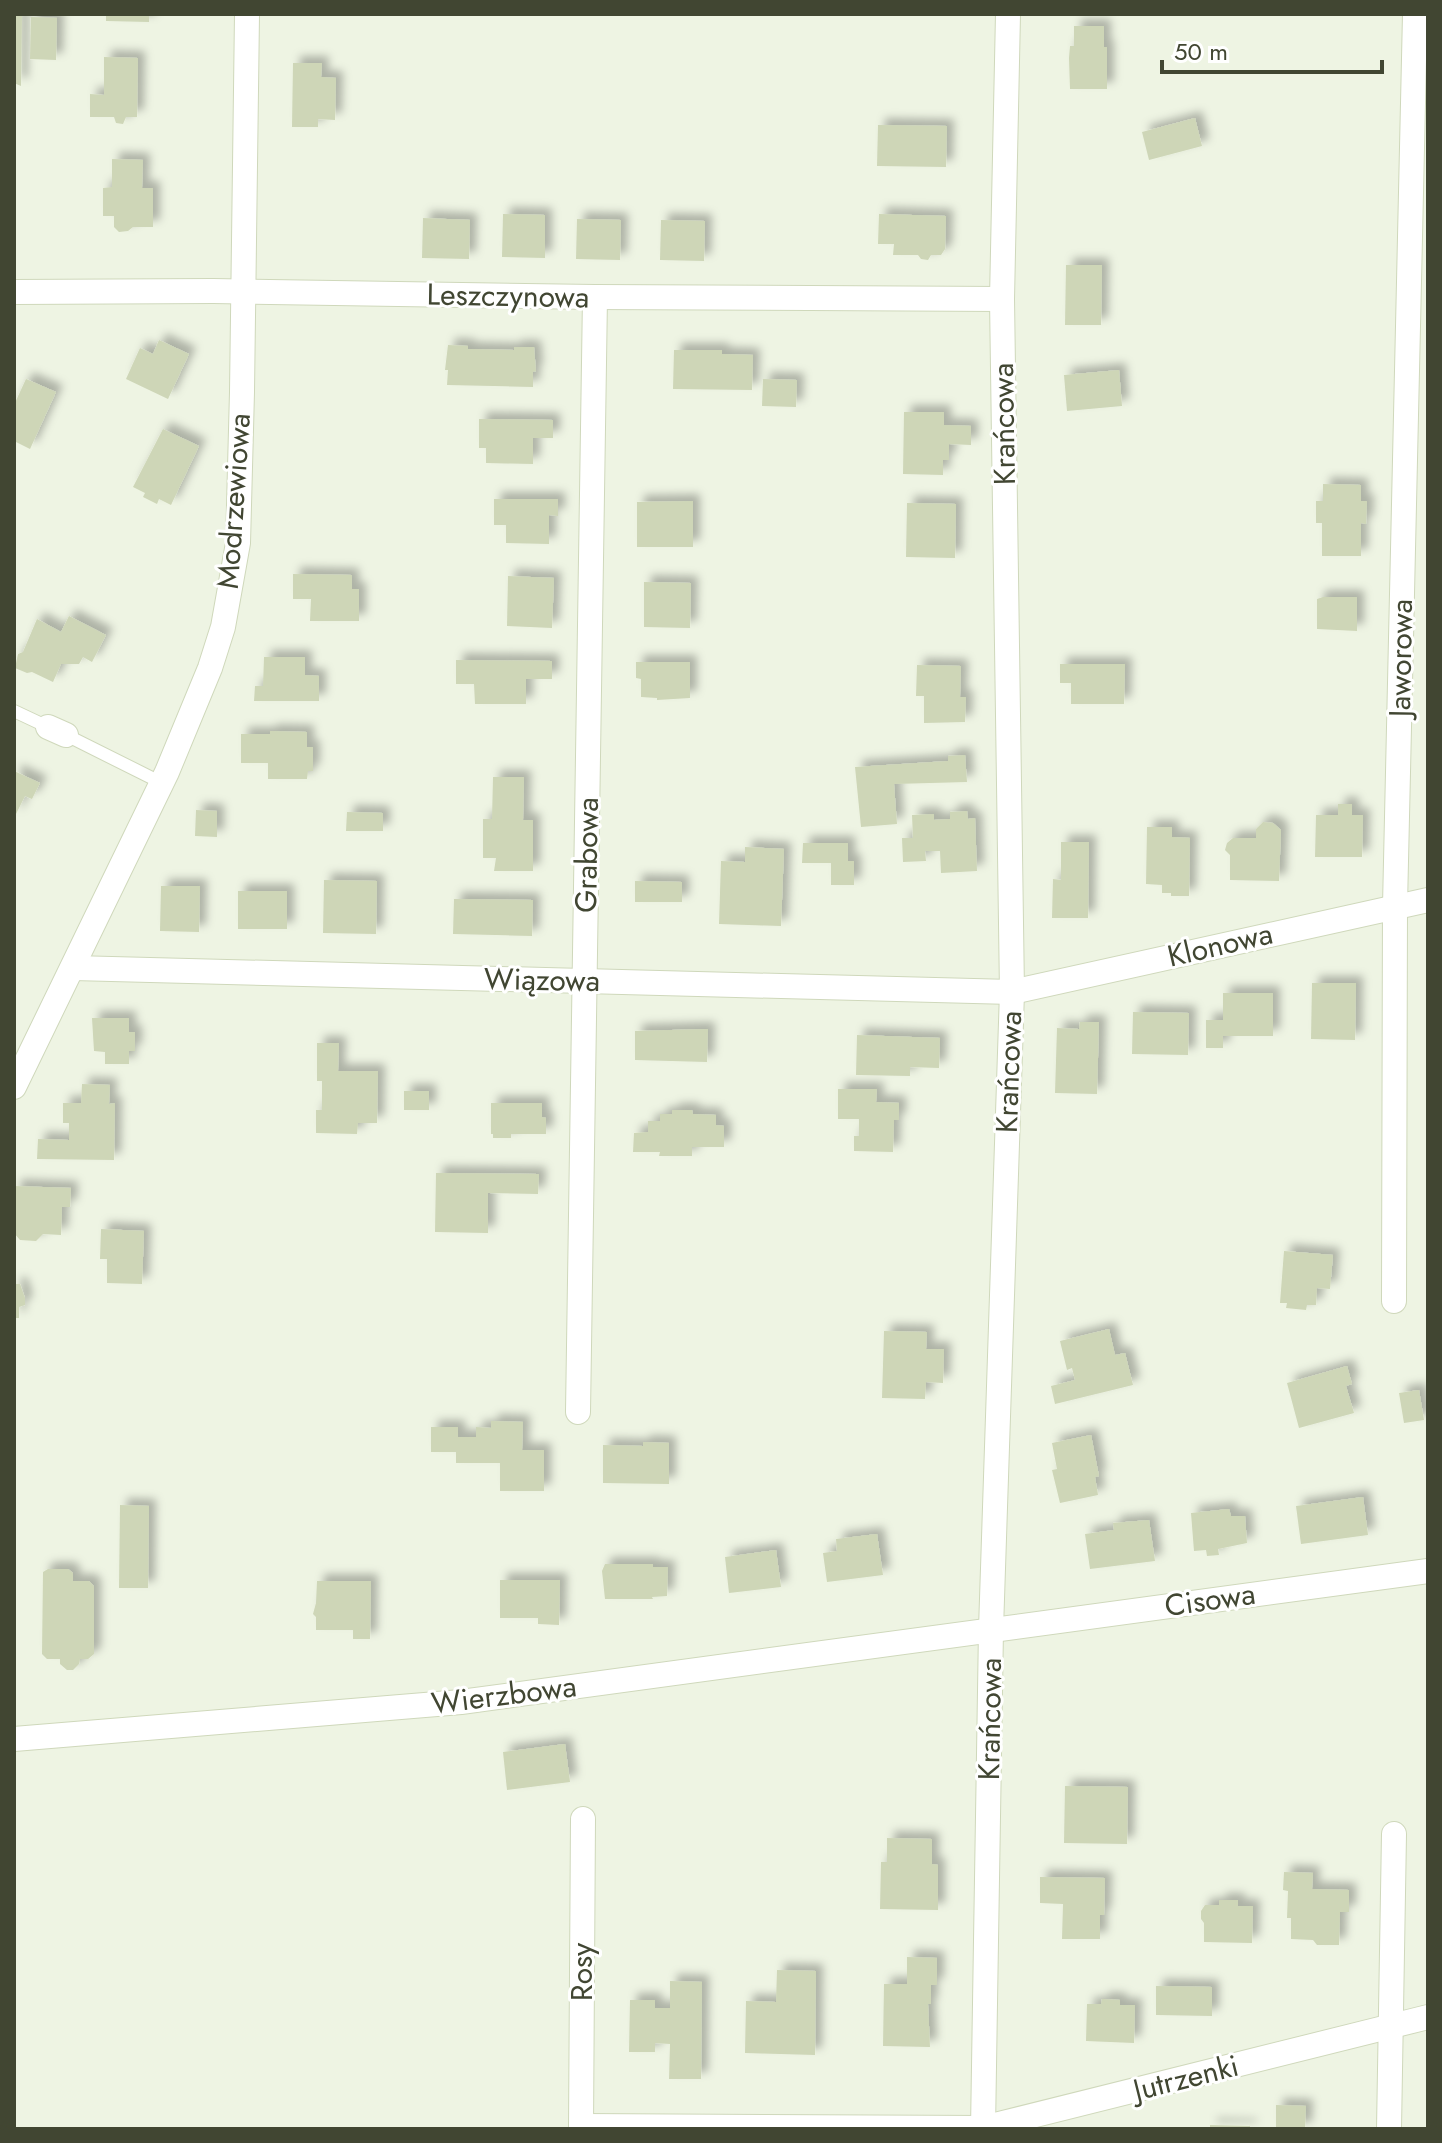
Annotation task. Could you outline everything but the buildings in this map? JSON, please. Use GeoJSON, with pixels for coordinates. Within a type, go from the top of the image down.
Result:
{"type":"FeatureCollection","features":[{"type":"Feature","properties":{"kind":"street","name":"Modrzewiowa"},"geometry":{"type":"LineString","coordinates":[[14,1087],[162,783],[210,668],[218,641],[238,543],[247,14]]}},
{"type":"Feature","properties":{"kind":"street","name":"Krańcowa"},"geometry":{"type":"LineString","coordinates":[[983,2129],[991,1629],[1012,992],[1002,299],[1008,14]]}},
{"type":"Feature","properties":{"kind":"street","name":"Jaworowa"},"geometry":{"type":"LineString","coordinates":[[1394,1301],[1395,906],[1415,14]]}},
{"type":"Feature","properties":{"kind":"street","name":"Leszczynowa"},"geometry":{"type":"LineString","coordinates":[[14,292],[1002,299]]}},
{"type":"Feature","properties":{"kind":"street","name":"Grabowa"},"geometry":{"type":"LineString","coordinates":[[578,1412],[595,297]]}},
{"type":"Feature","properties":{"kind":"street","name":"Klonowa"},"geometry":{"type":"LineString","coordinates":[[1012,992],[1428,900]]}},
{"type":"Feature","properties":{"kind":"street","name":"Wiązowa"},"geometry":{"type":"LineString","coordinates":[[73,968],[1012,992]]}},
{"type":"Feature","properties":{"kind":"street","name":"Cisowa"},"geometry":{"type":"LineString","coordinates":[[991,1629],[1428,1571]]}},
{"type":"Feature","properties":{"kind":"street","name":"Wierzbowa"},"geometry":{"type":"LineString","coordinates":[[14,1739],[461,1702],[991,1629]]}},
{"type":"Feature","properties":{"kind":"street","name":"Rosy"},"geometry":{"type":"LineString","coordinates":[[583,1819],[581,2128],[983,2129]]}},
{"type":"Feature","properties":{"kind":"street"},"geometry":{"type":"LineString","coordinates":[[1389,2129],[1394,1834]]}},
{"type":"Feature","properties":{"kind":"street","name":"Jutrzenki"},"geometry":{"type":"LineString","coordinates":[[983,2129],[1428,2017]]}},
{"type":"Feature","properties":{"kind":"lane"},"geometry":{"type":"LineString","coordinates":[[14,711],[162,783]]}}]}
